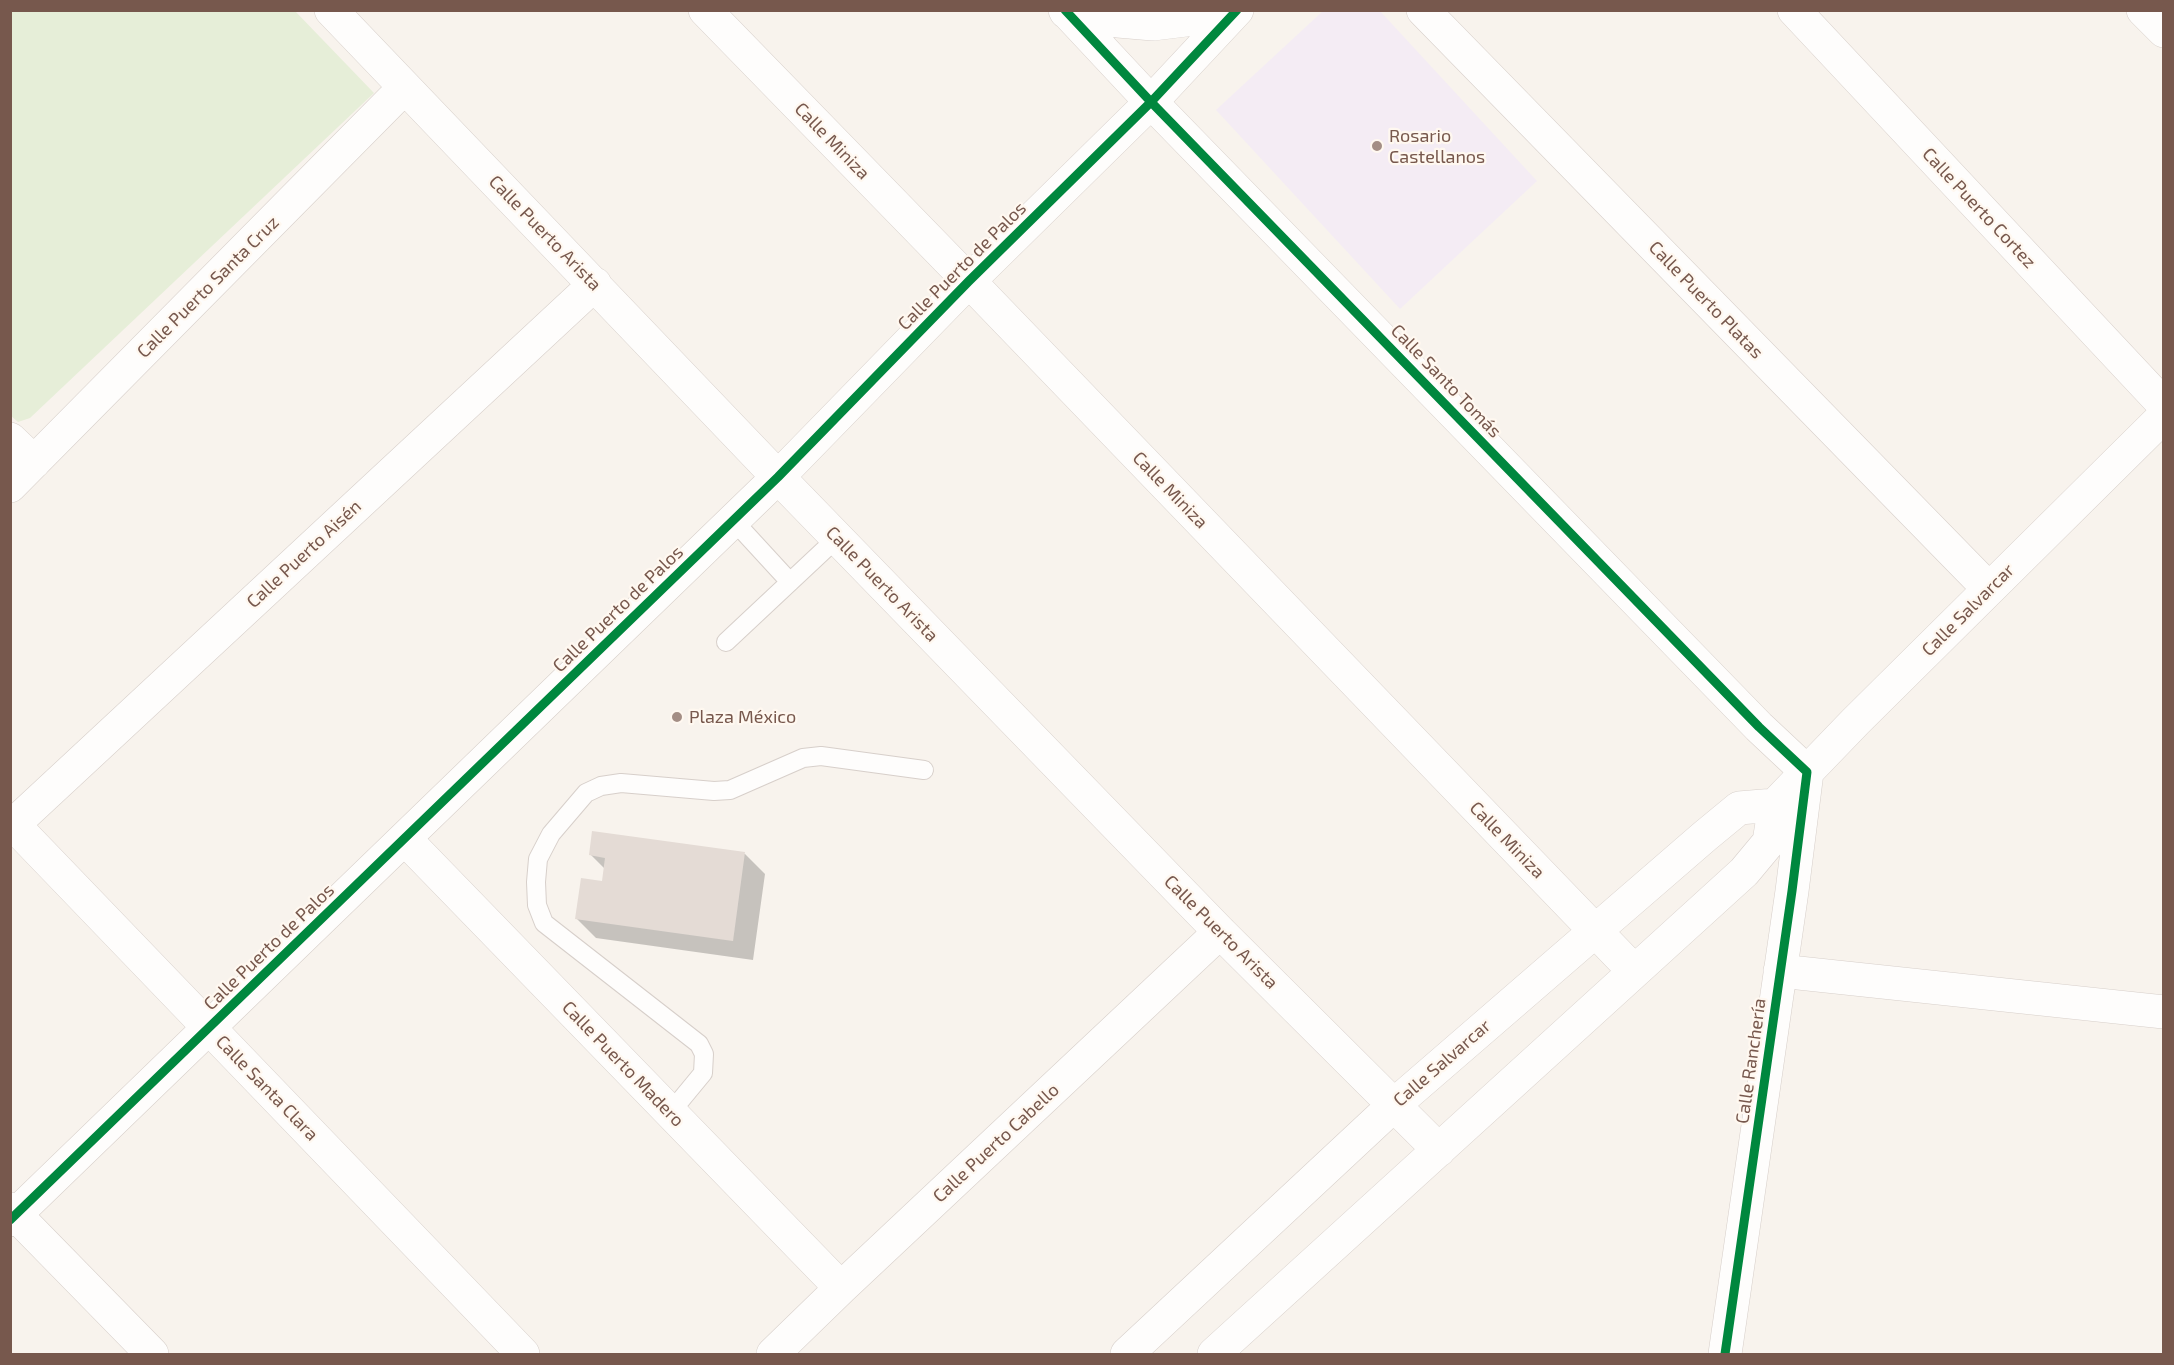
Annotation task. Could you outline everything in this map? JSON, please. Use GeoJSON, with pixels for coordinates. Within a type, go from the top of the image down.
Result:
{"type":"FeatureCollection","features":[{"type":"Feature","properties":{"kind":"street","name":"Calle Puerto Arista"},"geometry":{"type":"LineString","coordinates":[[331,10],[837,538],[1220,932],[1439,1150]]}},
{"type":"Feature","properties":{"kind":"street","name":"Calle Miniza"},"geometry":{"type":"LineString","coordinates":[[705,10],[1634,971]]}},
{"type":"Feature","properties":{"kind":"street","name":"Calle Puerto de Palos"},"geometry":{"type":"LineString","coordinates":[[12,1215],[209,1028],[778,477],[969,281],[1151,102],[1236,10]]}},
{"type":"Feature","properties":{"kind":"street"},"geometry":{"type":"LineString","coordinates":[[1066,11],[1095,19],[1153,24],[1210,17],[1236,10]]}},
{"type":"Feature","properties":{"kind":"street","name":"Calle Puerto Platas"},"geometry":{"type":"LineString","coordinates":[[1423,10],[1989,589]]}},
{"type":"Feature","properties":{"kind":"street","name":"Calle Puerto Cortez"},"geometry":{"type":"LineString","coordinates":[[1794,10],[2163,405]]}},
{"type":"Feature","properties":{"kind":"street"},"geometry":{"type":"LineString","coordinates":[[2143,10],[2163,31]]}},
{"type":"Feature","properties":{"kind":"street","name":"Calle Santo Tomás"},"geometry":{"type":"LineString","coordinates":[[1066,11],[1151,102],[1759,727],[1806,772]]}},
{"type":"Feature","properties":{"kind":"street","name":"Calle Puerto Santa Cruz"},"geometry":{"type":"LineString","coordinates":[[10,486],[404,88]]}},
{"type":"Feature","properties":{"kind":"street","name":"Calle Puerto Aisén"},"geometry":{"type":"LineString","coordinates":[[12,823],[595,284]]}},
{"type":"Feature","properties":{"kind":"street","name":"Calle Salvarcar"},"geometry":{"type":"LineString","coordinates":[[1127,1354],[1394,1104],[1738,808],[1775,805],[2163,416]]}},
{"type":"Feature","properties":{"kind":"street"},"geometry":{"type":"LineString","coordinates":[[10,439],[34,462]]}},
{"type":"Feature","properties":{"kind":"street","name":"Calle Ranchería"},"geometry":{"type":"LineString","coordinates":[[1725,1354],[1806,772]]}},
{"type":"Feature","properties":{"kind":"street"},"geometry":{"type":"LineString","coordinates":[[1214,1354],[1744,872],[1769,842],[1775,805]]}},
{"type":"Feature","properties":{"kind":"street","name":"Calle Santa Clara"},"geometry":{"type":"LineString","coordinates":[[12,823],[523,1354]]}},
{"type":"Feature","properties":{"kind":"street","name":"Calle Puerto Madero"},"geometry":{"type":"LineString","coordinates":[[405,839],[841,1288]]}},
{"type":"Feature","properties":{"kind":"street","name":"Calle Puerto Cabello"},"geometry":{"type":"LineString","coordinates":[[773,1354],[1220,932]]}},
{"type":"Feature","properties":{"kind":"street"},"geometry":{"type":"LineString","coordinates":[[1780,971],[2163,1012]]}},
{"type":"Feature","properties":{"kind":"street"},"geometry":{"type":"LineString","coordinates":[[12,1215],[152,1354]]}},
{"type":"Feature","properties":{"kind":"lane"},"geometry":{"type":"LineString","coordinates":[[733,520],[790,582]]}},
{"type":"Feature","properties":{"kind":"lane"},"geometry":{"type":"LineString","coordinates":[[726,642],[837,538]]}},
{"type":"Feature","properties":{"kind":"lane"},"geometry":{"type":"LineString","coordinates":[[670,1113],[703,1073],[704,1054],[699,1044],[544,923],[537,905],[536,882],[538,859],[551,834],[586,793],[601,786],[621,783],[714,791],[730,790],[803,758],[821,756],[924,770]]}},
{"type":"Feature","properties":{"kind":"shaded area","name":"Rosario Castellanos"},"geometry":{"type":"Polygon","coordinates":[[[1324,10],[1380,11],[1537,181],[1400,309],[1216,110],[1324,10]]]}},
{"type":"Feature","properties":{"kind":"green space"},"geometry":{"type":"Polygon","coordinates":[[[11,10],[295,11],[374,93],[30,418],[18,422],[10,415],[11,10]]]}},
{"type":"Feature","properties":{"kind":"building"},"geometry":{"type":"Polygon","coordinates":[[[592,831],[745,852],[733,941],[575,919],[581,878],[602,881],[605,858],[589,855],[592,831]]]}},
{"type":"Feature","properties":{"kind":"cycle path"},"geometry":{"type":"LineString","coordinates":[[1065,10],[1151,102],[1759,727],[1807,772],[1725,1354]]}},
{"type":"Feature","properties":{"kind":"cycle path"},"geometry":{"type":"LineString","coordinates":[[10,1220],[778,477],[969,281],[1151,102],[1237,10]]}},
{"type":"Feature","properties":{"kind":"place","name":"Rosario Castellanos"},"geometry":{"type":"Point","coordinates":[1377,146]}},
{"type":"Feature","properties":{"kind":"place","name":"Plaza México"},"geometry":{"type":"Point","coordinates":[677,717]}}]}
